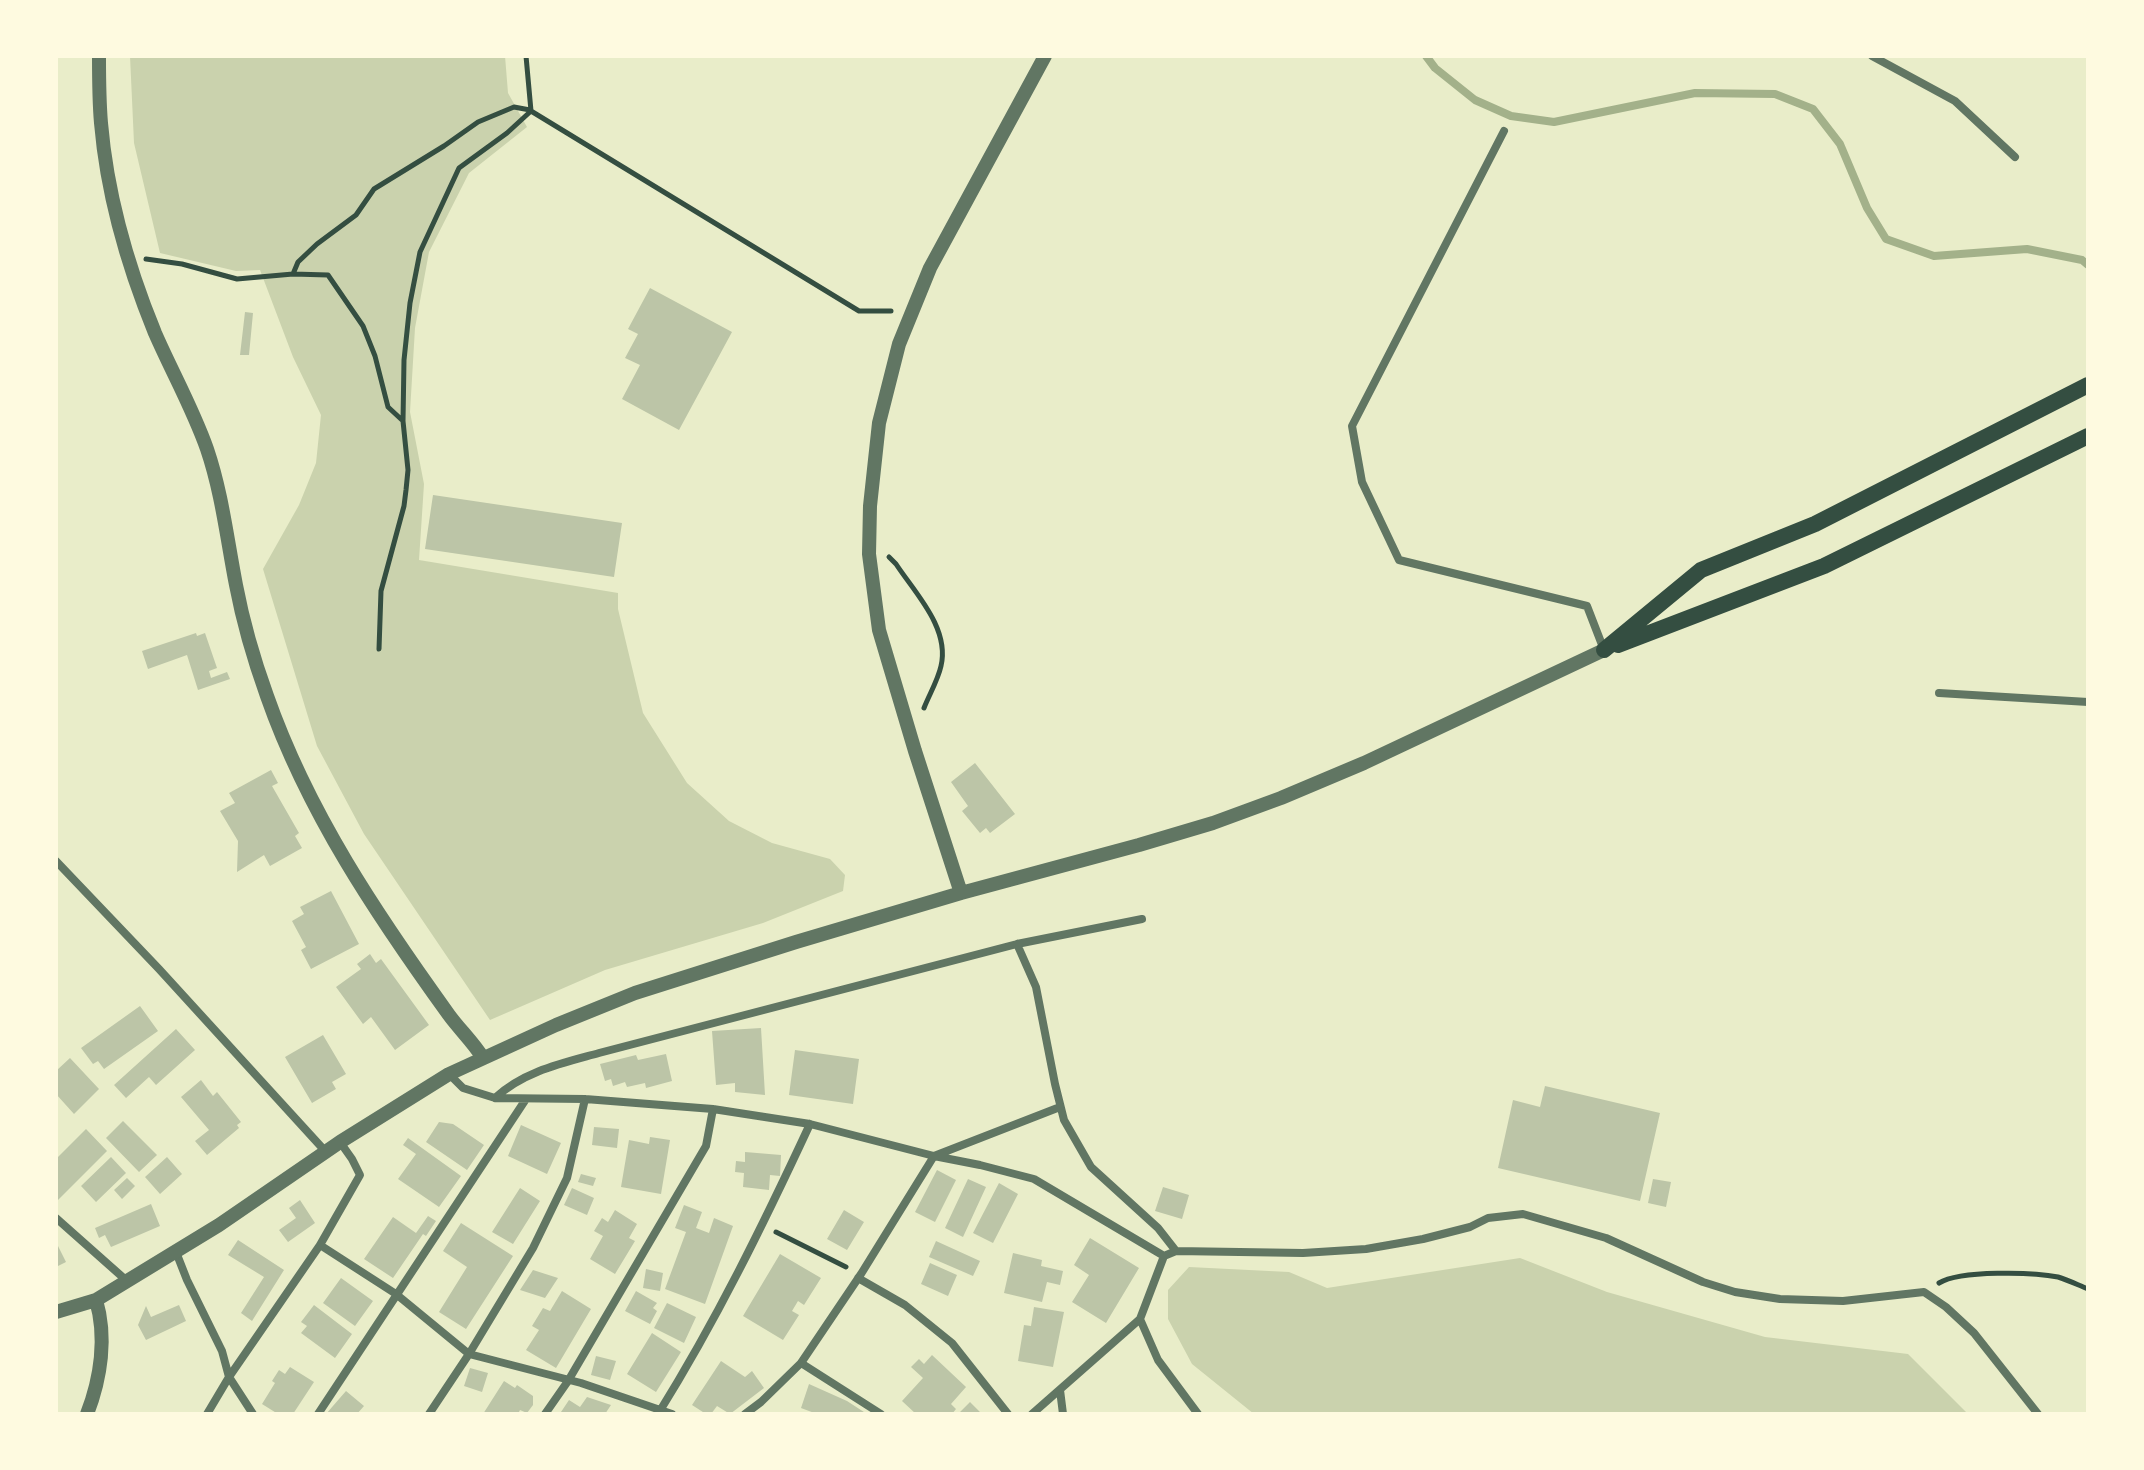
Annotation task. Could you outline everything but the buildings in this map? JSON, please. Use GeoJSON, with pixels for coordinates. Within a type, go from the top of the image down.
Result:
{"type":"FeatureCollection","features":[{"type":"Feature","properties":{"kind":"main road"},"geometry":{"type":"LineString","coordinates":[[1604,650],[1701,570],[1815,524],[2088,385]]}},
{"type":"Feature","properties":{"kind":"main road"},"geometry":{"type":"LineString","coordinates":[[1604,650],[1824,566],[2088,436]]}},
{"type":"Feature","properties":{"kind":"street"},"geometry":{"type":"LineString","coordinates":[[99,56],[101,122],[107,164],[130,259],[154,331],[205,445],[218,483],[249,640],[280,733],[339,852],[452,1018],[483,1058]]}},
{"type":"Feature","properties":{"kind":"street"},"geometry":{"type":"LineString","coordinates":[[961,893],[879,630],[869,554],[870,506],[879,423],[899,344],[930,268],[1045,56]]}},
{"type":"Feature","properties":{"kind":"street"},"geometry":{"type":"LineString","coordinates":[[1872,56],[1955,101],[2015,157]]}},
{"type":"Feature","properties":{"kind":"street"},"geometry":{"type":"LineString","coordinates":[[56,1312],[96,1300],[176,1252],[340,1142],[449,1074],[556,1025],[635,993],[811,938],[1213,823],[1364,763],[1604,650],[1587,606],[1399,560],[1362,482],[1352,426],[1504,131]]}},
{"type":"Feature","properties":{"kind":"street"},"geometry":{"type":"LineString","coordinates":[[1939,693],[2088,702]]}},
{"type":"Feature","properties":{"kind":"street"},"geometry":{"type":"LineString","coordinates":[[56,861],[326,1152]]}},
{"type":"Feature","properties":{"kind":"street"},"geometry":{"type":"LineString","coordinates":[[495,1098],[506,1087],[535,1072],[573,1060],[1017,944],[1142,919]]}},
{"type":"Feature","properties":{"kind":"street"},"geometry":{"type":"LineString","coordinates":[[1017,944],[1036,987],[1064,1120],[1091,1167],[1158,1228],[1176,1251]]}},
{"type":"Feature","properties":{"kind":"street"},"geometry":{"type":"LineString","coordinates":[[449,1074],[463,1088],[495,1098],[585,1099],[713,1109],[810,1124],[980,1165],[1034,1179],[1164,1256]]}},
{"type":"Feature","properties":{"kind":"street"},"geometry":{"type":"LineString","coordinates":[[318,1414],[526,1099]]}},
{"type":"Feature","properties":{"kind":"street"},"geometry":{"type":"LineString","coordinates":[[429,1414],[533,1248],[567,1178],[585,1099]]}},
{"type":"Feature","properties":{"kind":"street"},"geometry":{"type":"LineString","coordinates":[[745,1414],[801,1363],[860,1276],[934,1156],[1060,1107]]}},
{"type":"Feature","properties":{"kind":"street"},"geometry":{"type":"LineString","coordinates":[[545,1414],[568,1381],[706,1146],[713,1109]]}},
{"type":"Feature","properties":{"kind":"street"},"geometry":{"type":"LineString","coordinates":[[660,1412],[763,1225],[810,1124]]}},
{"type":"Feature","properties":{"kind":"street"},"geometry":{"type":"LineString","coordinates":[[207,1414],[320,1245],[360,1175],[340,1142]]}},
{"type":"Feature","properties":{"kind":"street"},"geometry":{"type":"LineString","coordinates":[[1032,1414],[1140,1319],[1164,1256],[1176,1251],[1303,1253],[1366,1249],[1423,1239],[1470,1227],[1488,1218],[1523,1214],[1606,1238],[1703,1282],[1735,1292],[1780,1299],[1843,1301],[1924,1292],[1974,1333],[2038,1414]]}},
{"type":"Feature","properties":{"kind":"street"},"geometry":{"type":"LineString","coordinates":[[56,1218],[127,1281]]}},
{"type":"Feature","properties":{"kind":"street"},"geometry":{"type":"LineString","coordinates":[[320,1245],[396,1294],[469,1354],[581,1383],[672,1414]]}},
{"type":"Feature","properties":{"kind":"street"},"geometry":{"type":"LineString","coordinates":[[176,1252],[222,1351],[229,1377],[253,1414]]}},
{"type":"Feature","properties":{"kind":"street"},"geometry":{"type":"LineString","coordinates":[[860,1276],[905,1305],[952,1343],[1008,1414]]}},
{"type":"Feature","properties":{"kind":"street"},"geometry":{"type":"LineString","coordinates":[[87,1414],[100,1369],[102,1320],[96,1300]]}},
{"type":"Feature","properties":{"kind":"street"},"geometry":{"type":"LineString","coordinates":[[1140,1319],[1158,1360],[1198,1414]]}},
{"type":"Feature","properties":{"kind":"street"},"geometry":{"type":"LineString","coordinates":[[801,1363],[881,1414]]}},
{"type":"Feature","properties":{"kind":"street"},"geometry":{"type":"LineString","coordinates":[[1060,1390],[1063,1414]]}},
{"type":"Feature","properties":{"kind":"path"},"geometry":{"type":"LineString","coordinates":[[526,56],[531,111]]}},
{"type":"Feature","properties":{"kind":"path"},"geometry":{"type":"LineString","coordinates":[[293,274],[298,262],[317,244],[356,215],[374,189],[478,122],[514,107],[531,111],[859,311],[912,313]]}},
{"type":"Feature","properties":{"kind":"path"},"geometry":{"type":"LineString","coordinates":[[379,649],[381,591],[406,490],[404,360],[410,303],[420,252],[459,168],[531,111]]}},
{"type":"Feature","properties":{"kind":"path"},"geometry":{"type":"LineString","coordinates":[[130,259],[182,264],[237,279],[293,274],[328,275],[363,326],[375,356],[388,407],[403,421]]}},
{"type":"Feature","properties":{"kind":"path"},"geometry":{"type":"LineString","coordinates":[[869,554],[887,555],[896,564],[939,632],[941,666],[922,712],[907,726]]}},
{"type":"Feature","properties":{"kind":"path"},"geometry":{"type":"LineString","coordinates":[[763,1225],[860,1276]]}},
{"type":"Feature","properties":{"kind":"path"},"geometry":{"type":"LineString","coordinates":[[1924,1292],[1944,1280],[1972,1274],[2057,1277],[2088,1289]]}},
{"type":"Feature","properties":{"kind":"green space"},"geometry":{"type":"Polygon","coordinates":[[[130,56],[505,56],[508,93],[527,127],[469,173],[429,252],[415,328],[410,412],[424,484],[419,560],[618,593],[618,609],[643,713],[687,783],[729,821],[772,843],[830,859],[845,875],[843,891],[763,923],[605,970],[490,1020],[364,834],[317,746],[263,569],[299,505],[316,463],[321,415],[293,357],[260,270],[236,271],[160,253],[134,143],[130,56]]]}},
{"type":"Feature","properties":{"kind":"green space"},"geometry":{"type":"Polygon","coordinates":[[[1520,1258],[1607,1292],[1765,1337],[1908,1354],[1968,1414],[1254,1414],[1192,1364],[1168,1319],[1168,1290],[1189,1267],[1289,1272],[1327,1288],[1520,1258]]]}},
{"type":"Feature","properties":{"kind":"waterway"},"geometry":{"type":"LineString","coordinates":[[1426,56],[1435,68],[1475,100],[1511,116],[1554,122],[1695,93],[1775,94],[1813,109],[1840,144],[1867,208],[1886,239],[1934,256],[2027,249],[2082,260],[2088,265]]}}]}
